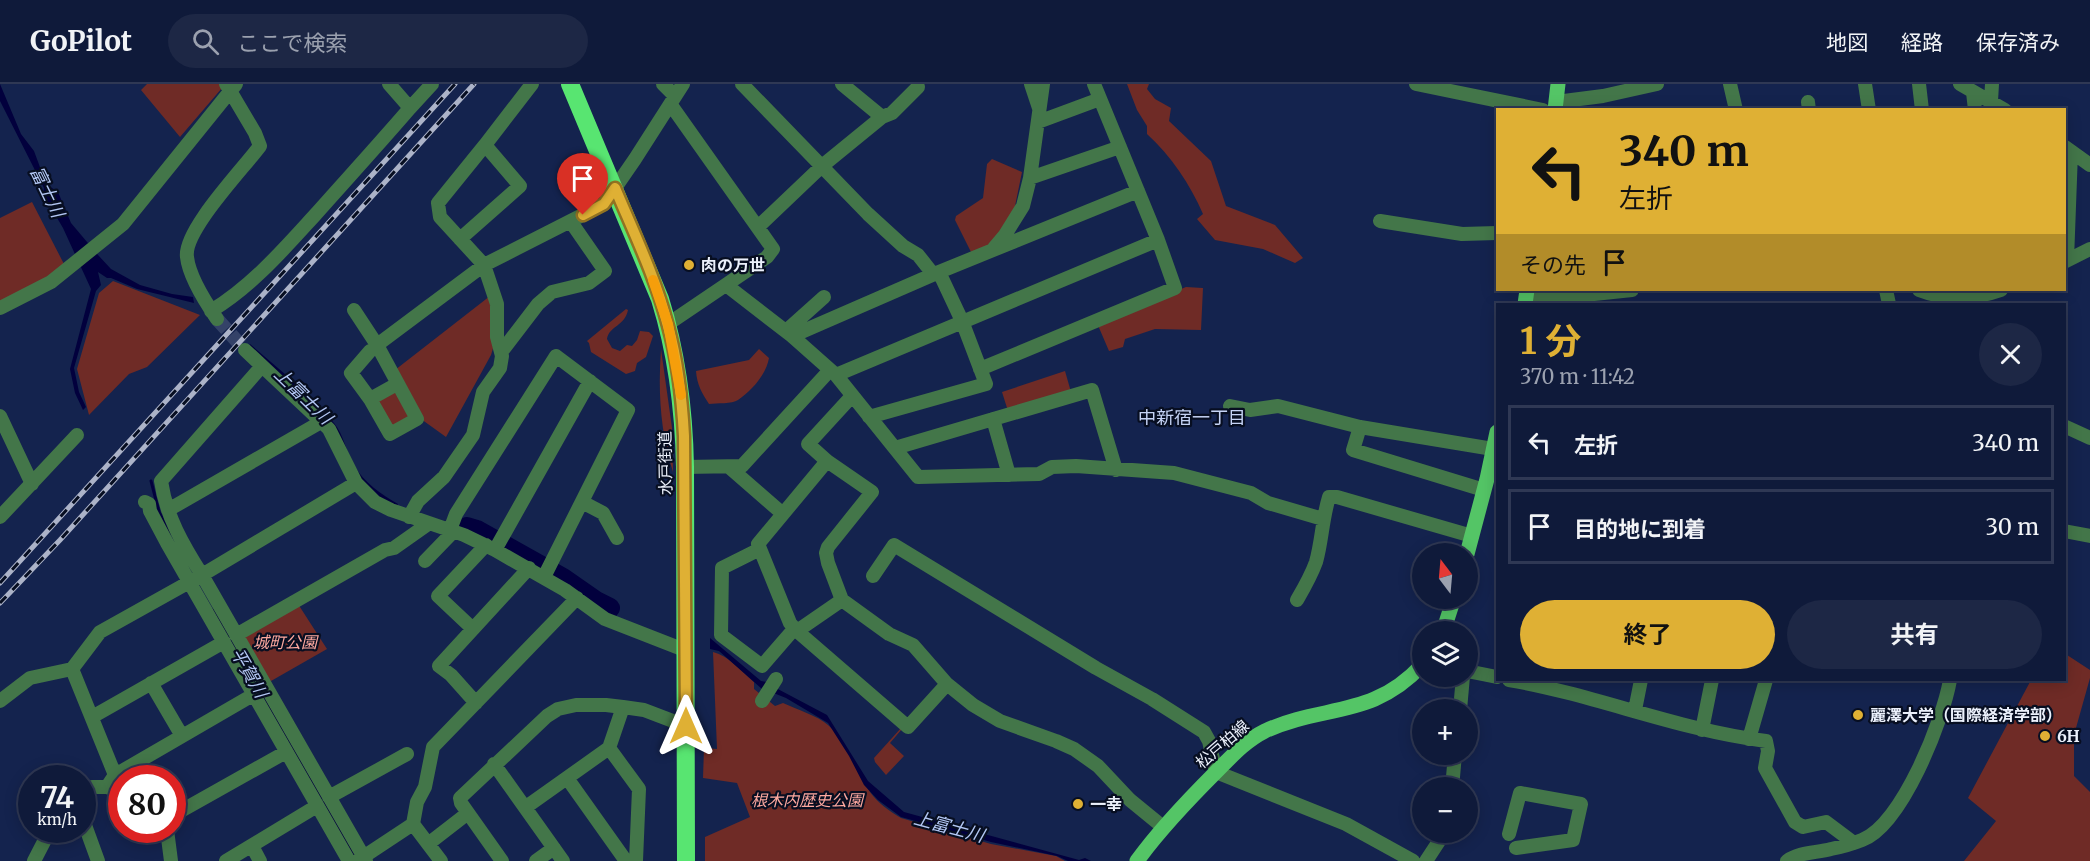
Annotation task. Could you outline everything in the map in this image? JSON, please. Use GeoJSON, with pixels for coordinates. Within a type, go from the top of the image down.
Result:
{"type":"FeatureCollection","features":[{"type":"Feature","properties":{"kind":"highway","name":"水戸街道"},"geometry":{"type":"LineString","coordinates":[[570,84],[647,265],[668,324],[678,375],[685,467],[686,861]]}},
{"type":"Feature","properties":{"kind":"main road"},"geometry":{"type":"LineString","coordinates":[[1551,107],[1558,84]]}},
{"type":"Feature","properties":{"kind":"main road"},"geometry":{"type":"LineString","coordinates":[[1470,543],[1490,484],[1496,436]]}},
{"type":"Feature","properties":{"kind":"main road","name":"松戸柏線"},"geometry":{"type":"LineString","coordinates":[[1137,861],[1163,827],[1246,743],[1262,733],[1296,720],[1372,701],[1412,676]]}},
{"type":"Feature","properties":{"kind":"street"},"geometry":{"type":"LineString","coordinates":[[389,84],[410,108]]}},
{"type":"Feature","properties":{"kind":"street"},"geometry":{"type":"LineString","coordinates":[[0,308],[51,282],[123,224],[231,86],[260,146],[195,228],[187,246],[187,258],[199,290],[214,315],[256,278],[295,237],[432,84]]}},
{"type":"Feature","properties":{"kind":"street"},"geometry":{"type":"LineString","coordinates":[[412,512],[418,501],[444,477],[473,435],[483,392],[500,368],[502,351],[497,337],[497,304],[484,265],[440,218],[438,204],[532,84]]}},
{"type":"Feature","properties":{"kind":"street"},"geometry":{"type":"LineString","coordinates":[[663,84],[774,249],[767,257],[668,324]]}},
{"type":"Feature","properties":{"kind":"street"},"geometry":{"type":"LineString","coordinates":[[354,310],[367,355],[397,384],[417,419],[390,434],[370,399],[351,373],[367,355],[484,265],[604,204],[684,84]]}},
{"type":"Feature","properties":{"kind":"street"},"geometry":{"type":"LineString","coordinates":[[742,84],[868,214],[936,273],[962,321],[986,384],[869,417]]}},
{"type":"Feature","properties":{"kind":"street"},"geometry":{"type":"LineString","coordinates":[[842,84],[882,117]]}},
{"type":"Feature","properties":{"kind":"street"},"geometry":{"type":"LineString","coordinates":[[1031,84],[1039,117]]}},
{"type":"Feature","properties":{"kind":"street"},"geometry":{"type":"LineString","coordinates":[[991,252],[1023,206],[1030,178],[1043,84]]}},
{"type":"Feature","properties":{"kind":"street"},"geometry":{"type":"LineString","coordinates":[[980,369],[1175,288],[1158,240],[1094,84]]}},
{"type":"Feature","properties":{"kind":"street"},"geometry":{"type":"LineString","coordinates":[[1416,84],[1551,107],[1657,84]]}},
{"type":"Feature","properties":{"kind":"street"},"geometry":{"type":"LineString","coordinates":[[1730,84],[1736,108]]}},
{"type":"Feature","properties":{"kind":"street"},"geometry":{"type":"LineString","coordinates":[[1865,84],[1869,108]]}},
{"type":"Feature","properties":{"kind":"street"},"geometry":{"type":"LineString","coordinates":[[1919,84],[1922,108]]}},
{"type":"Feature","properties":{"kind":"street"},"geometry":{"type":"LineString","coordinates":[[1960,84],[2002,108]]}},
{"type":"Feature","properties":{"kind":"street"},"geometry":{"type":"LineString","coordinates":[[1990,101],[1992,84]]}},
{"type":"Feature","properties":{"kind":"street"},"geometry":{"type":"LineString","coordinates":[[758,226],[822,166],[882,117],[892,112],[918,87]]}},
{"type":"Feature","properties":{"kind":"street"},"geometry":{"type":"LineString","coordinates":[[1973,92],[1975,108]]}},
{"type":"Feature","properties":{"kind":"street"},"geometry":{"type":"LineString","coordinates":[[1039,117],[1100,99]]}},
{"type":"Feature","properties":{"kind":"street"},"geometry":{"type":"LineString","coordinates":[[460,240],[520,186],[485,145]]}},
{"type":"Feature","properties":{"kind":"street"},"geometry":{"type":"LineString","coordinates":[[1030,178],[1120,147]]}},
{"type":"Feature","properties":{"kind":"street"},"geometry":{"type":"LineString","coordinates":[[2067,149],[2090,165]]}},
{"type":"Feature","properties":{"kind":"street"},"geometry":{"type":"LineString","coordinates":[[2067,149],[2066,261],[2090,249]]}},
{"type":"Feature","properties":{"kind":"street"},"geometry":{"type":"LineString","coordinates":[[789,334],[1138,191]]}},
{"type":"Feature","properties":{"kind":"street"},"geometry":{"type":"LineString","coordinates":[[1380,221],[1462,234],[1496,233]]}},
{"type":"Feature","properties":{"kind":"street"},"geometry":{"type":"LineString","coordinates":[[502,351],[538,304],[552,292],[589,283],[605,271],[571,222]]}},
{"type":"Feature","properties":{"kind":"street"},"geometry":{"type":"LineString","coordinates":[[685,467],[742,466],[832,372],[1158,240]]}},
{"type":"Feature","properties":{"kind":"street"},"geometry":{"type":"LineString","coordinates":[[726,285],[789,334],[832,372],[918,477],[1039,474],[1052,467],[1076,466],[1174,473],[1251,493],[1268,503],[1323,519]]}},
{"type":"Feature","properties":{"kind":"street"},"geometry":{"type":"LineString","coordinates":[[1526,297],[1575,296],[1622,291]]}},
{"type":"Feature","properties":{"kind":"street"},"geometry":{"type":"LineString","coordinates":[[1923,291],[1951,298],[1972,298],[1993,291]]}},
{"type":"Feature","properties":{"kind":"street"},"geometry":{"type":"LineString","coordinates":[[789,334],[824,297]]}},
{"type":"Feature","properties":{"kind":"street"},"geometry":{"type":"LineString","coordinates":[[245,350],[287,382],[329,429],[357,483],[375,502],[412,512],[428,524],[491,547],[577,598],[604,619],[687,651]]}},
{"type":"Feature","properties":{"kind":"street"},"geometry":{"type":"LineString","coordinates":[[425,561],[452,531],[456,514],[556,356],[628,410],[544,577]]}},
{"type":"Feature","properties":{"kind":"street"},"geometry":{"type":"LineString","coordinates":[[268,366],[161,481],[168,510],[184,546],[202,575],[254,695],[349,861]]}},
{"type":"Feature","properties":{"kind":"street"},"geometry":{"type":"LineString","coordinates":[[473,629],[438,596],[503,535],[590,381]]}},
{"type":"Feature","properties":{"kind":"street"},"geometry":{"type":"LineString","coordinates":[[370,399],[397,384]]}},
{"type":"Feature","properties":{"kind":"street"},"geometry":{"type":"LineString","coordinates":[[894,448],[1092,390],[1116,470]]}},
{"type":"Feature","properties":{"kind":"street"},"geometry":{"type":"LineString","coordinates":[[852,396],[807,444],[872,492],[828,547],[826,553],[842,600],[889,634],[913,645],[947,684],[973,705],[999,721],[1056,741],[1098,766],[1130,800],[1163,827]]}},
{"type":"Feature","properties":{"kind":"street"},"geometry":{"type":"LineString","coordinates":[[1230,406],[1250,410],[1278,406],[1360,427],[1493,449]]}},
{"type":"Feature","properties":{"kind":"street"},"geometry":{"type":"LineString","coordinates":[[0,417],[32,484]]}},
{"type":"Feature","properties":{"kind":"street"},"geometry":{"type":"LineString","coordinates":[[993,419],[1009,475]]}},
{"type":"Feature","properties":{"kind":"street"},"geometry":{"type":"LineString","coordinates":[[168,510],[321,422]]}},
{"type":"Feature","properties":{"kind":"street"},"geometry":{"type":"LineString","coordinates":[[1360,427],[1353,450],[1490,484]]}},
{"type":"Feature","properties":{"kind":"street"},"geometry":{"type":"LineString","coordinates":[[2066,427],[2090,438]]}},
{"type":"Feature","properties":{"kind":"street"},"geometry":{"type":"LineString","coordinates":[[0,517],[77,435]]}},
{"type":"Feature","properties":{"kind":"street"},"geometry":{"type":"LineString","coordinates":[[827,461],[758,544],[795,630],[909,727],[947,684]]}},
{"type":"Feature","properties":{"kind":"street"},"geometry":{"type":"LineString","coordinates":[[729,467],[783,514]]}},
{"type":"Feature","properties":{"kind":"street"},"geometry":{"type":"LineString","coordinates":[[0,701],[30,678],[72,669],[100,632],[190,582],[357,483]]}},
{"type":"Feature","properties":{"kind":"street"},"geometry":{"type":"LineString","coordinates":[[1297,600],[1311,575],[1316,560],[1329,497],[1337,497],[1472,536]]}},
{"type":"Feature","properties":{"kind":"street"},"geometry":{"type":"LineString","coordinates":[[145,502],[149,504],[150,512],[190,582],[230,639],[329,797],[362,860],[413,824],[417,802],[425,787],[433,747],[577,598]]}},
{"type":"Feature","properties":{"kind":"street"},"geometry":{"type":"LineString","coordinates":[[582,502],[603,513],[617,538]]}},
{"type":"Feature","properties":{"kind":"street"},"geometry":{"type":"LineString","coordinates":[[92,717],[385,550],[394,548],[428,524]]}},
{"type":"Feature","properties":{"kind":"street"},"geometry":{"type":"LineString","coordinates":[[2066,531],[2090,536]]}},
{"type":"Feature","properties":{"kind":"street"},"geometry":{"type":"LineString","coordinates":[[873,576],[894,545],[1204,732],[1209,741],[1216,772],[1346,824],[1413,861]]}},
{"type":"Feature","properties":{"kind":"street"},"geometry":{"type":"LineString","coordinates":[[760,549],[722,568],[721,635],[762,666],[795,630],[842,600]]}},
{"type":"Feature","properties":{"kind":"street"},"geometry":{"type":"LineString","coordinates":[[476,703],[451,675],[439,666],[528,568]]}},
{"type":"Feature","properties":{"kind":"street"},"geometry":{"type":"LineString","coordinates":[[72,669],[111,765]]}},
{"type":"Feature","properties":{"kind":"street"},"geometry":{"type":"LineString","coordinates":[[1478,673],[1496,677]]}},
{"type":"Feature","properties":{"kind":"street"},"geometry":{"type":"LineString","coordinates":[[762,701],[776,679]]}},
{"type":"Feature","properties":{"kind":"street"},"geometry":{"type":"LineString","coordinates":[[1514,681],[1635,710],[1657,719],[1702,730],[1766,741],[1768,751],[1765,768],[1795,822],[1803,826],[1826,822],[1854,843]]}},
{"type":"Feature","properties":{"kind":"street"},"geometry":{"type":"LineString","coordinates":[[1635,710],[1641,681]]}},
{"type":"Feature","properties":{"kind":"street"},"geometry":{"type":"LineString","coordinates":[[1702,730],[1712,681]]}},
{"type":"Feature","properties":{"kind":"street"},"geometry":{"type":"LineString","coordinates":[[1749,739],[1766,681]]}},
{"type":"Feature","properties":{"kind":"street"},"geometry":{"type":"LineString","coordinates":[[1787,861],[1794,856],[1854,843],[1875,833],[1898,807],[1933,735],[1950,681]]}},
{"type":"Feature","properties":{"kind":"street"},"geometry":{"type":"LineString","coordinates":[[151,683],[182,736]]}},
{"type":"Feature","properties":{"kind":"street"},"geometry":{"type":"LineString","coordinates":[[132,765],[254,695]]}},
{"type":"Feature","properties":{"kind":"street"},"geometry":{"type":"LineString","coordinates":[[502,861],[461,803],[460,798],[547,716],[558,709],[576,705],[623,707],[644,710],[686,726]]}},
{"type":"Feature","properties":{"kind":"street"},"geometry":{"type":"LineString","coordinates":[[526,807],[609,748],[623,707]]}},
{"type":"Feature","properties":{"kind":"street"},"geometry":{"type":"LineString","coordinates":[[609,748],[639,789],[636,861]]}},
{"type":"Feature","properties":{"kind":"street"},"geometry":{"type":"LineString","coordinates":[[186,808],[286,752]]}},
{"type":"Feature","properties":{"kind":"street"},"geometry":{"type":"LineString","coordinates":[[329,797],[407,754]]}},
{"type":"Feature","properties":{"kind":"street"},"geometry":{"type":"LineString","coordinates":[[494,764],[563,861]]}},
{"type":"Feature","properties":{"kind":"street"},"geometry":{"type":"LineString","coordinates":[[567,778],[626,861]]}},
{"type":"Feature","properties":{"kind":"street"},"geometry":{"type":"LineString","coordinates":[[96,787],[107,787]]}},
{"type":"Feature","properties":{"kind":"street"},"geometry":{"type":"LineString","coordinates":[[1509,834],[1520,793],[1581,804],[1573,840],[1516,848]]}},
{"type":"Feature","properties":{"kind":"street"},"geometry":{"type":"LineString","coordinates":[[225,861],[317,806]]}},
{"type":"Feature","properties":{"kind":"street"},"geometry":{"type":"LineString","coordinates":[[428,844],[468,813]]}},
{"type":"Feature","properties":{"kind":"street"},"geometry":{"type":"LineString","coordinates":[[413,824],[441,861]]}},
{"type":"Feature","properties":{"kind":"street"},"geometry":{"type":"LineString","coordinates":[[34,861],[43,843]]}},
{"type":"Feature","properties":{"kind":"street"},"geometry":{"type":"LineString","coordinates":[[91,843],[98,861]]}},
{"type":"Feature","properties":{"kind":"street"},"geometry":{"type":"LineString","coordinates":[[169,843],[171,861]]}},
{"type":"Feature","properties":{"kind":"street"},"geometry":{"type":"LineString","coordinates":[[1426,861],[1437,843]]}},
{"type":"Feature","properties":{"kind":"street"},"geometry":{"type":"LineString","coordinates":[[252,846],[260,861]]}},
{"type":"Feature","properties":{"kind":"street"},"geometry":{"type":"LineString","coordinates":[[536,861],[554,848]]}},
{"type":"Feature","properties":{"kind":"green space"},"geometry":{"type":"Polygon","coordinates":[[[147,84],[220,84],[222,88],[180,137],[141,90],[147,84]]]}},
{"type":"Feature","properties":{"kind":"green space"},"geometry":{"type":"Polygon","coordinates":[[[1127,84],[1149,84],[1147,89],[1155,99],[1171,108],[1169,121],[1211,161],[1226,206],[1275,225],[1303,258],[1295,263],[1263,249],[1215,240],[1197,219],[1203,214],[1186,181],[1172,161],[1147,134],[1147,126],[1137,110],[1127,84]]]}},
{"type":"Feature","properties":{"kind":"green space"},"geometry":{"type":"Polygon","coordinates":[[[992,159],[1022,172],[1014,211],[995,239],[984,250],[972,254],[955,220],[956,216],[983,198],[987,164],[992,159]]]}},
{"type":"Feature","properties":{"kind":"green space"},"geometry":{"type":"Polygon","coordinates":[[[32,202],[65,266],[50,277],[0,302],[0,218],[32,202]]]}},
{"type":"Feature","properties":{"kind":"green space"},"geometry":{"type":"Polygon","coordinates":[[[113,281],[200,315],[147,367],[129,374],[89,415],[77,369],[99,293],[113,281]]]}},
{"type":"Feature","properties":{"kind":"green space"},"geometry":{"type":"Polygon","coordinates":[[[1186,287],[1203,288],[1201,330],[1155,329],[1125,339],[1123,347],[1109,351],[1097,323],[1186,287]]]}},
{"type":"Feature","properties":{"kind":"green space"},"geometry":{"type":"Polygon","coordinates":[[[490,296],[494,345],[491,355],[446,437],[421,419],[395,370],[490,296]]]}},
{"type":"Feature","properties":{"kind":"green space"},"geometry":{"type":"Polygon","coordinates":[[[626,309],[628,310],[624,319],[608,335],[607,339],[612,348],[620,351],[627,345],[632,346],[640,331],[649,332],[653,336],[646,357],[637,363],[635,371],[626,374],[591,352],[587,341],[626,309]]]}},
{"type":"Feature","properties":{"kind":"green space"},"geometry":{"type":"Polygon","coordinates":[[[661,349],[672,428],[673,472],[665,441],[661,411],[661,349]]]}},
{"type":"Feature","properties":{"kind":"green space"},"geometry":{"type":"Polygon","coordinates":[[[759,349],[769,358],[762,376],[753,387],[735,401],[709,404],[700,389],[696,371],[749,360],[759,349]]]}},
{"type":"Feature","properties":{"kind":"green space"},"geometry":{"type":"Polygon","coordinates":[[[1065,371],[1071,392],[1008,411],[1002,392],[1065,371]]]}},
{"type":"Feature","properties":{"kind":"green space"},"geometry":{"type":"Polygon","coordinates":[[[394,390],[411,416],[392,429],[377,400],[394,390]]]}},
{"type":"Feature","properties":{"kind":"green space","name":"城町公園"},"geometry":{"type":"Polygon","coordinates":[[[298,604],[327,649],[271,681],[265,679],[243,634],[298,604]]]}},
{"type":"Feature","properties":{"kind":"green space","name":"根木内歴史公園"},"geometry":{"type":"Polygon","coordinates":[[[713,652],[735,664],[754,682],[754,689],[775,706],[783,703],[828,725],[847,748],[870,792],[901,818],[991,844],[1056,856],[1065,861],[705,861],[705,837],[750,817],[737,783],[703,778],[704,748],[717,749],[713,652]]]}},
{"type":"Feature","properties":{"kind":"green space"},"geometry":{"type":"Polygon","coordinates":[[[2066,654],[2090,670],[2090,678],[2074,735],[2074,776],[2090,792],[2090,861],[1964,861],[1996,821],[1968,798],[2030,681],[2066,681],[2066,654]]]}},
{"type":"Feature","properties":{"kind":"green space"},"geometry":{"type":"Polygon","coordinates":[[[901,728],[890,743],[904,756],[886,775],[874,758],[901,728]]]}},
{"type":"Feature","properties":{"kind":"water","name":"富士川"},"geometry":{"type":"Polygon","coordinates":[[[0,84],[21,134],[34,151],[44,178],[49,186],[58,192],[71,223],[98,255],[111,269],[140,285],[193,297],[194,303],[137,289],[107,278],[98,272],[101,285],[96,291],[74,368],[79,392],[86,407],[83,410],[75,393],[70,369],[91,289],[63,228],[43,194],[44,188],[0,101],[0,84]]]}},
{"type":"Feature","properties":{"kind":"water"},"geometry":{"type":"Polygon","coordinates":[[[250,344],[325,412],[343,438],[351,460],[358,471],[373,488],[398,504],[396,508],[381,500],[362,484],[340,443],[248,347],[250,344]]]}},
{"type":"Feature","properties":{"kind":"water"},"geometry":{"type":"Polygon","coordinates":[[[554,568],[610,603],[604,610],[550,575],[554,568]]]}},
{"type":"Feature","properties":{"kind":"water"},"geometry":{"type":"Polygon","coordinates":[[[710,638],[761,681],[767,682],[762,689],[719,651],[710,649],[710,638]]]}},
{"type":"Feature","properties":{"kind":"water"},"geometry":{"type":"Polygon","coordinates":[[[774,687],[827,715],[868,781],[904,812],[1079,860],[1085,858],[1091,861],[1068,861],[1057,856],[991,842],[901,817],[878,800],[864,785],[828,723],[786,698],[771,692],[774,687]]]}},
{"type":"Feature","properties":{"kind":"waterway","name":"平賀川"},"geometry":{"type":"LineString","coordinates":[[151,481],[159,512],[170,534]]}},
{"type":"Feature","properties":{"kind":"waterway","name":"上富士川"},"geometry":{"type":"LineString","coordinates":[[467,527],[477,530],[563,578],[610,608]]}},
{"type":"Feature","properties":{"kind":"waterway","name":"平賀川"},"geometry":{"type":"LineString","coordinates":[[213,610],[355,857]]}},
{"type":"Feature","properties":{"kind":"tunnel"},"geometry":{"type":"LineString","coordinates":[[217,319],[245,350]]}},
{"type":"Feature","properties":{"kind":"railway"},"geometry":{"type":"LineString","coordinates":[[0,583],[455,84]]}},
{"type":"Feature","properties":{"kind":"railway"},"geometry":{"type":"LineString","coordinates":[[0,603],[60,540],[474,84]]}},
{"type":"Feature","properties":{"kind":"slow traffic"},"geometry":{"type":"LineString","coordinates":[[653,280],[668,324],[681,395]]}},
{"type":"Feature","properties":{"kind":"place","name":"肉の万世"},"geometry":{"type":"Point","coordinates":[689,265]}},
{"type":"Feature","properties":{"kind":"place","name":"麗澤大学（国際経済学部）"},"geometry":{"type":"Point","coordinates":[1858,715]}},
{"type":"Feature","properties":{"kind":"place","name":"6H"},"geometry":{"type":"Point","coordinates":[2045,736]}},
{"type":"Feature","properties":{"kind":"place","name":"一幸"},"geometry":{"type":"Point","coordinates":[1078,804]}},
{"type":"Feature","properties":{"kind":"district","name":"中新宿一丁目"},"geometry":{"type":"Point","coordinates":[1192,418]}},
{"type":"Feature","properties":{"kind":"route"},"geometry":{"type":"LineString","coordinates":[[583,215],[604,204],[615,188],[660,299],[673,346],[681,391],[684,436],[686,726]]}}]}
